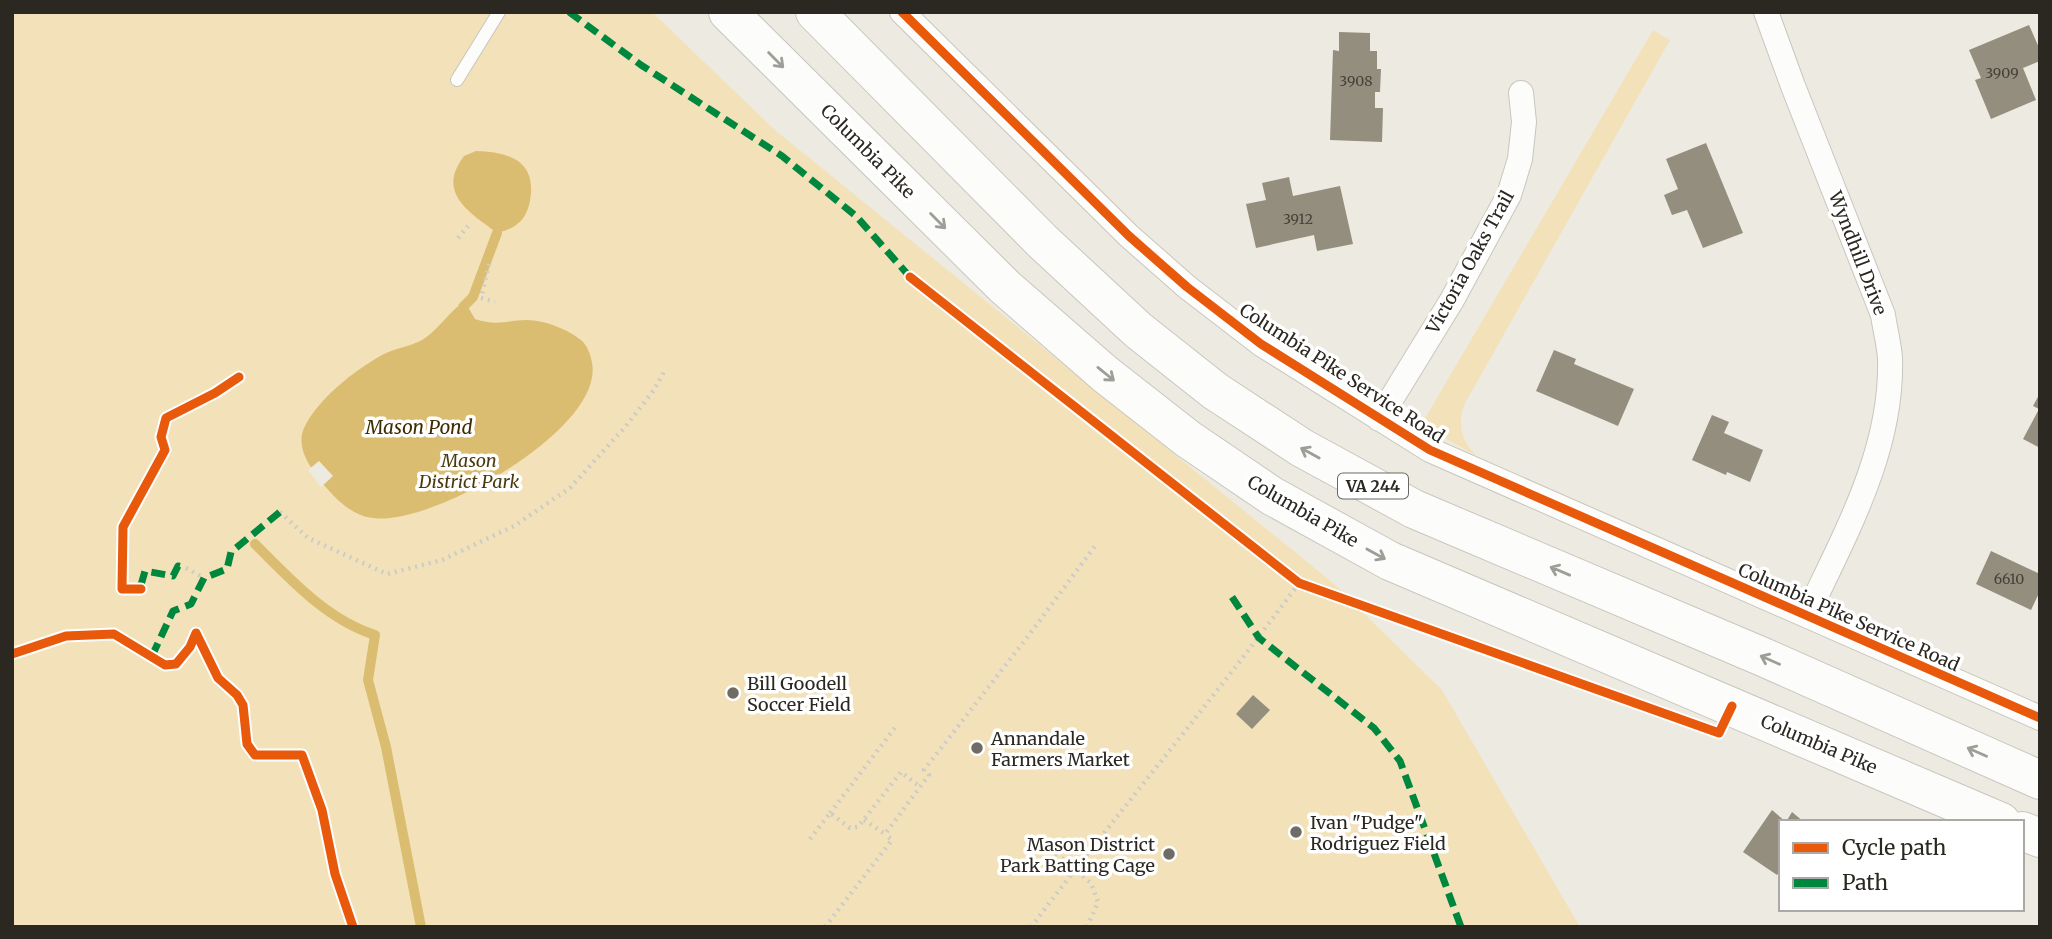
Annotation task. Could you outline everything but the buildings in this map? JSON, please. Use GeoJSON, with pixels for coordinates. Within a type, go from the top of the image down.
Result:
{"type":"FeatureCollection","features":[{"type":"Feature","properties":{"kind":"main road","name":"Columbia Pike"},"geometry":{"type":"LineString","coordinates":[[728,12],[1005,287],[1115,382],[1188,439],[1272,496],[1390,561],[1996,820]]}},
{"type":"Feature","properties":{"kind":"main road","name":"VA 244"},"geometry":{"type":"LineString","coordinates":[[815,12],[1042,242],[1138,330],[1215,391],[1301,448],[1414,509],[1763,657],[2040,780]]}},
{"type":"Feature","properties":{"kind":"street","name":"Columbia Pike Service Road"},"geometry":{"type":"LineString","coordinates":[[902,12],[1129,236],[1187,287],[1261,344],[1379,419],[1430,450],[2040,719]]}},
{"type":"Feature","properties":{"kind":"street","name":"Wyndhill Drive"},"geometry":{"type":"LineString","coordinates":[[1766,12],[1883,316],[1890,355],[1889,393],[1879,447],[1861,500],[1807,615]]}},
{"type":"Feature","properties":{"kind":"street","name":"Victoria Oaks Trail"},"geometry":{"type":"LineString","coordinates":[[1379,419],[1452,300],[1509,195],[1520,159],[1524,122],[1521,93]]}},
{"type":"Feature","properties":{"kind":"lane"},"geometry":{"type":"LineString","coordinates":[[457,80],[499,12]]}},
{"type":"Feature","properties":{"kind":"path"},"geometry":{"type":"LineString","coordinates":[[458,238],[468,226]]}},
{"type":"Feature","properties":{"kind":"path"},"geometry":{"type":"LineString","coordinates":[[489,264],[481,298],[495,302]]}},
{"type":"Feature","properties":{"kind":"path"},"geometry":{"type":"LineString","coordinates":[[280,512],[308,538],[387,574],[442,560],[514,526],[570,488],[626,426],[654,390],[664,372]]}},
{"type":"Feature","properties":{"kind":"path"},"geometry":{"type":"LineString","coordinates":[[885,834],[929,775],[924,771],[1095,546]]}},
{"type":"Feature","properties":{"kind":"path"},"geometry":{"type":"LineString","coordinates":[[186,568],[204,578]]}},
{"type":"Feature","properties":{"kind":"path"},"geometry":{"type":"LineString","coordinates":[[1289,574],[1299,583],[1312,587]]}},
{"type":"Feature","properties":{"kind":"path"},"geometry":{"type":"LineString","coordinates":[[1031,927],[1226,682],[1299,583]]}},
{"type":"Feature","properties":{"kind":"path"},"geometry":{"type":"LineString","coordinates":[[810,839],[897,725]]}},
{"type":"Feature","properties":{"kind":"path"},"geometry":{"type":"LineString","coordinates":[[830,813],[850,828],[858,827],[901,772],[920,787]]}},
{"type":"Feature","properties":{"kind":"path"},"geometry":{"type":"LineString","coordinates":[[825,927],[892,840],[864,820]]}},
{"type":"Feature","properties":{"kind":"path"},"geometry":{"type":"LineString","coordinates":[[1040,840],[1091,883],[1098,902],[1087,927]]}},
{"type":"Feature","properties":{"kind":"green space","name":"Mason District Park"},"geometry":{"type":"Polygon","coordinates":[[[12,12],[652,12],[775,130],[1333,583],[1442,690],[1580,927],[12,927],[12,12]]]}},
{"type":"Feature","properties":{"kind":"green space"},"geometry":{"type":"Polygon","coordinates":[[[1653,30],[1670,40],[1464,405],[1462,433],[1477,456],[1421,425],[1653,30]]]}},
{"type":"Feature","properties":{"kind":"water"},"geometry":{"type":"Polygon","coordinates":[[[476,151],[510,157],[525,168],[529,177],[530,201],[526,214],[519,223],[504,231],[497,233],[476,217],[455,191],[453,181],[456,169],[464,156],[476,151]]]}},
{"type":"Feature","properties":{"kind":"water","name":"Mason Pond"},"geometry":{"type":"Polygon","coordinates":[[[457,307],[468,307],[475,319],[484,322],[537,321],[571,334],[583,342],[591,357],[589,389],[571,416],[543,443],[509,469],[471,490],[433,507],[399,517],[373,518],[349,509],[319,479],[304,454],[301,440],[305,426],[319,405],[349,377],[382,355],[422,340],[457,307]]]}},
{"type":"Feature","properties":{"kind":"pier"},"geometry":{"type":"Polygon","coordinates":[[[319,461],[333,476],[321,487],[308,470],[319,461]]]}},
{"type":"Feature","properties":{"kind":"waterway"},"geometry":{"type":"LineString","coordinates":[[463,307],[473,297],[497,233]]}},
{"type":"Feature","properties":{"kind":"waterway"},"geometry":{"type":"LineString","coordinates":[[255,544],[325,609],[375,635],[368,680],[386,747],[421,927]]}},
{"type":"Feature","properties":{"kind":"marked path"},"geometry":{"type":"LineString","coordinates":[[569,12],[641,65],[782,156],[856,216],[910,277]]}},
{"type":"Feature","properties":{"kind":"marked path"},"geometry":{"type":"LineString","coordinates":[[152,656],[173,611],[191,604],[204,578],[227,569],[231,552],[280,512]]}},
{"type":"Feature","properties":{"kind":"marked path"},"geometry":{"type":"LineString","coordinates":[[141,585],[145,571],[173,576],[178,566],[186,568]]}},
{"type":"Feature","properties":{"kind":"marked path"},"geometry":{"type":"LineString","coordinates":[[1232,597],[1259,638],[1374,728],[1400,761],[1461,927]]}},
{"type":"Feature","properties":{"kind":"cycle path"},"geometry":{"type":"LineString","coordinates":[[902,12],[1129,236],[1187,287],[1261,344],[1430,450],[2040,718]]}},
{"type":"Feature","properties":{"kind":"cycle path"},"geometry":{"type":"LineString","coordinates":[[910,277],[1299,583],[1719,733],[1732,706]]}},
{"type":"Feature","properties":{"kind":"cycle path"},"geometry":{"type":"LineString","coordinates":[[141,589],[122,589],[123,527],[165,450],[161,437],[166,418],[215,393],[239,377]]}},
{"type":"Feature","properties":{"kind":"cycle path"},"geometry":{"type":"LineString","coordinates":[[12,654],[66,636],[114,634],[165,665],[176,664],[190,647],[196,633],[218,678],[237,695],[243,705],[247,744],[255,755],[302,755],[322,810],[335,874],[353,927]]}},
{"type":"Feature","properties":{"kind":"place","name":"Bill Goodell Soccer Field"},"geometry":{"type":"Point","coordinates":[733,693]}},
{"type":"Feature","properties":{"kind":"place","name":"Annandale Farmers Market"},"geometry":{"type":"Point","coordinates":[977,748]}},
{"type":"Feature","properties":{"kind":"place","name":"Ivan \"Pudge\" Rodriguez Field"},"geometry":{"type":"Point","coordinates":[1296,832]}},
{"type":"Feature","properties":{"kind":"place","name":"Mason District Park Batting Cage"},"geometry":{"type":"Point","coordinates":[1169,854]}}]}
